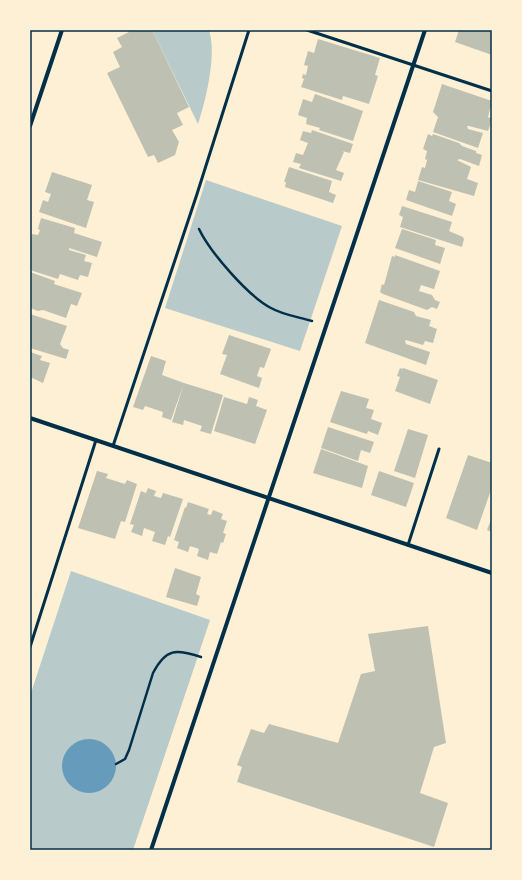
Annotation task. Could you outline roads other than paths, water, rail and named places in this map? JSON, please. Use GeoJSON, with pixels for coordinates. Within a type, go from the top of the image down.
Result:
{"type":"FeatureCollection","features":[{"type":"Feature","properties":{"kind":"street"},"geometry":{"type":"LineString","coordinates":[[30,126],[62,30]]}},
{"type":"Feature","properties":{"kind":"street"},"geometry":{"type":"LineString","coordinates":[[151,850],[425,30]]}},
{"type":"Feature","properties":{"kind":"street"},"geometry":{"type":"LineString","coordinates":[[30,418],[492,573]]}},
{"type":"Feature","properties":{"kind":"lane"},"geometry":{"type":"LineString","coordinates":[[113,446],[197,194],[249,30]]}},
{"type":"Feature","properties":{"kind":"lane"},"geometry":{"type":"LineString","coordinates":[[307,30],[414,64],[492,91]]}},
{"type":"Feature","properties":{"kind":"lane"},"geometry":{"type":"LineString","coordinates":[[30,646],[96,440]]}},
{"type":"Feature","properties":{"kind":"lane"},"geometry":{"type":"LineString","coordinates":[[408,545],[438,449]]}},
{"type":"Feature","properties":{"kind":"water"},"geometry":{"type":"Polygon","coordinates":[[[84,739],[94,739],[104,743],[112,751],[116,761],[116,771],[112,781],[104,789],[94,793],[84,793],[74,789],[66,781],[62,771],[62,761],[66,751],[74,743],[84,739]]]}}]}
